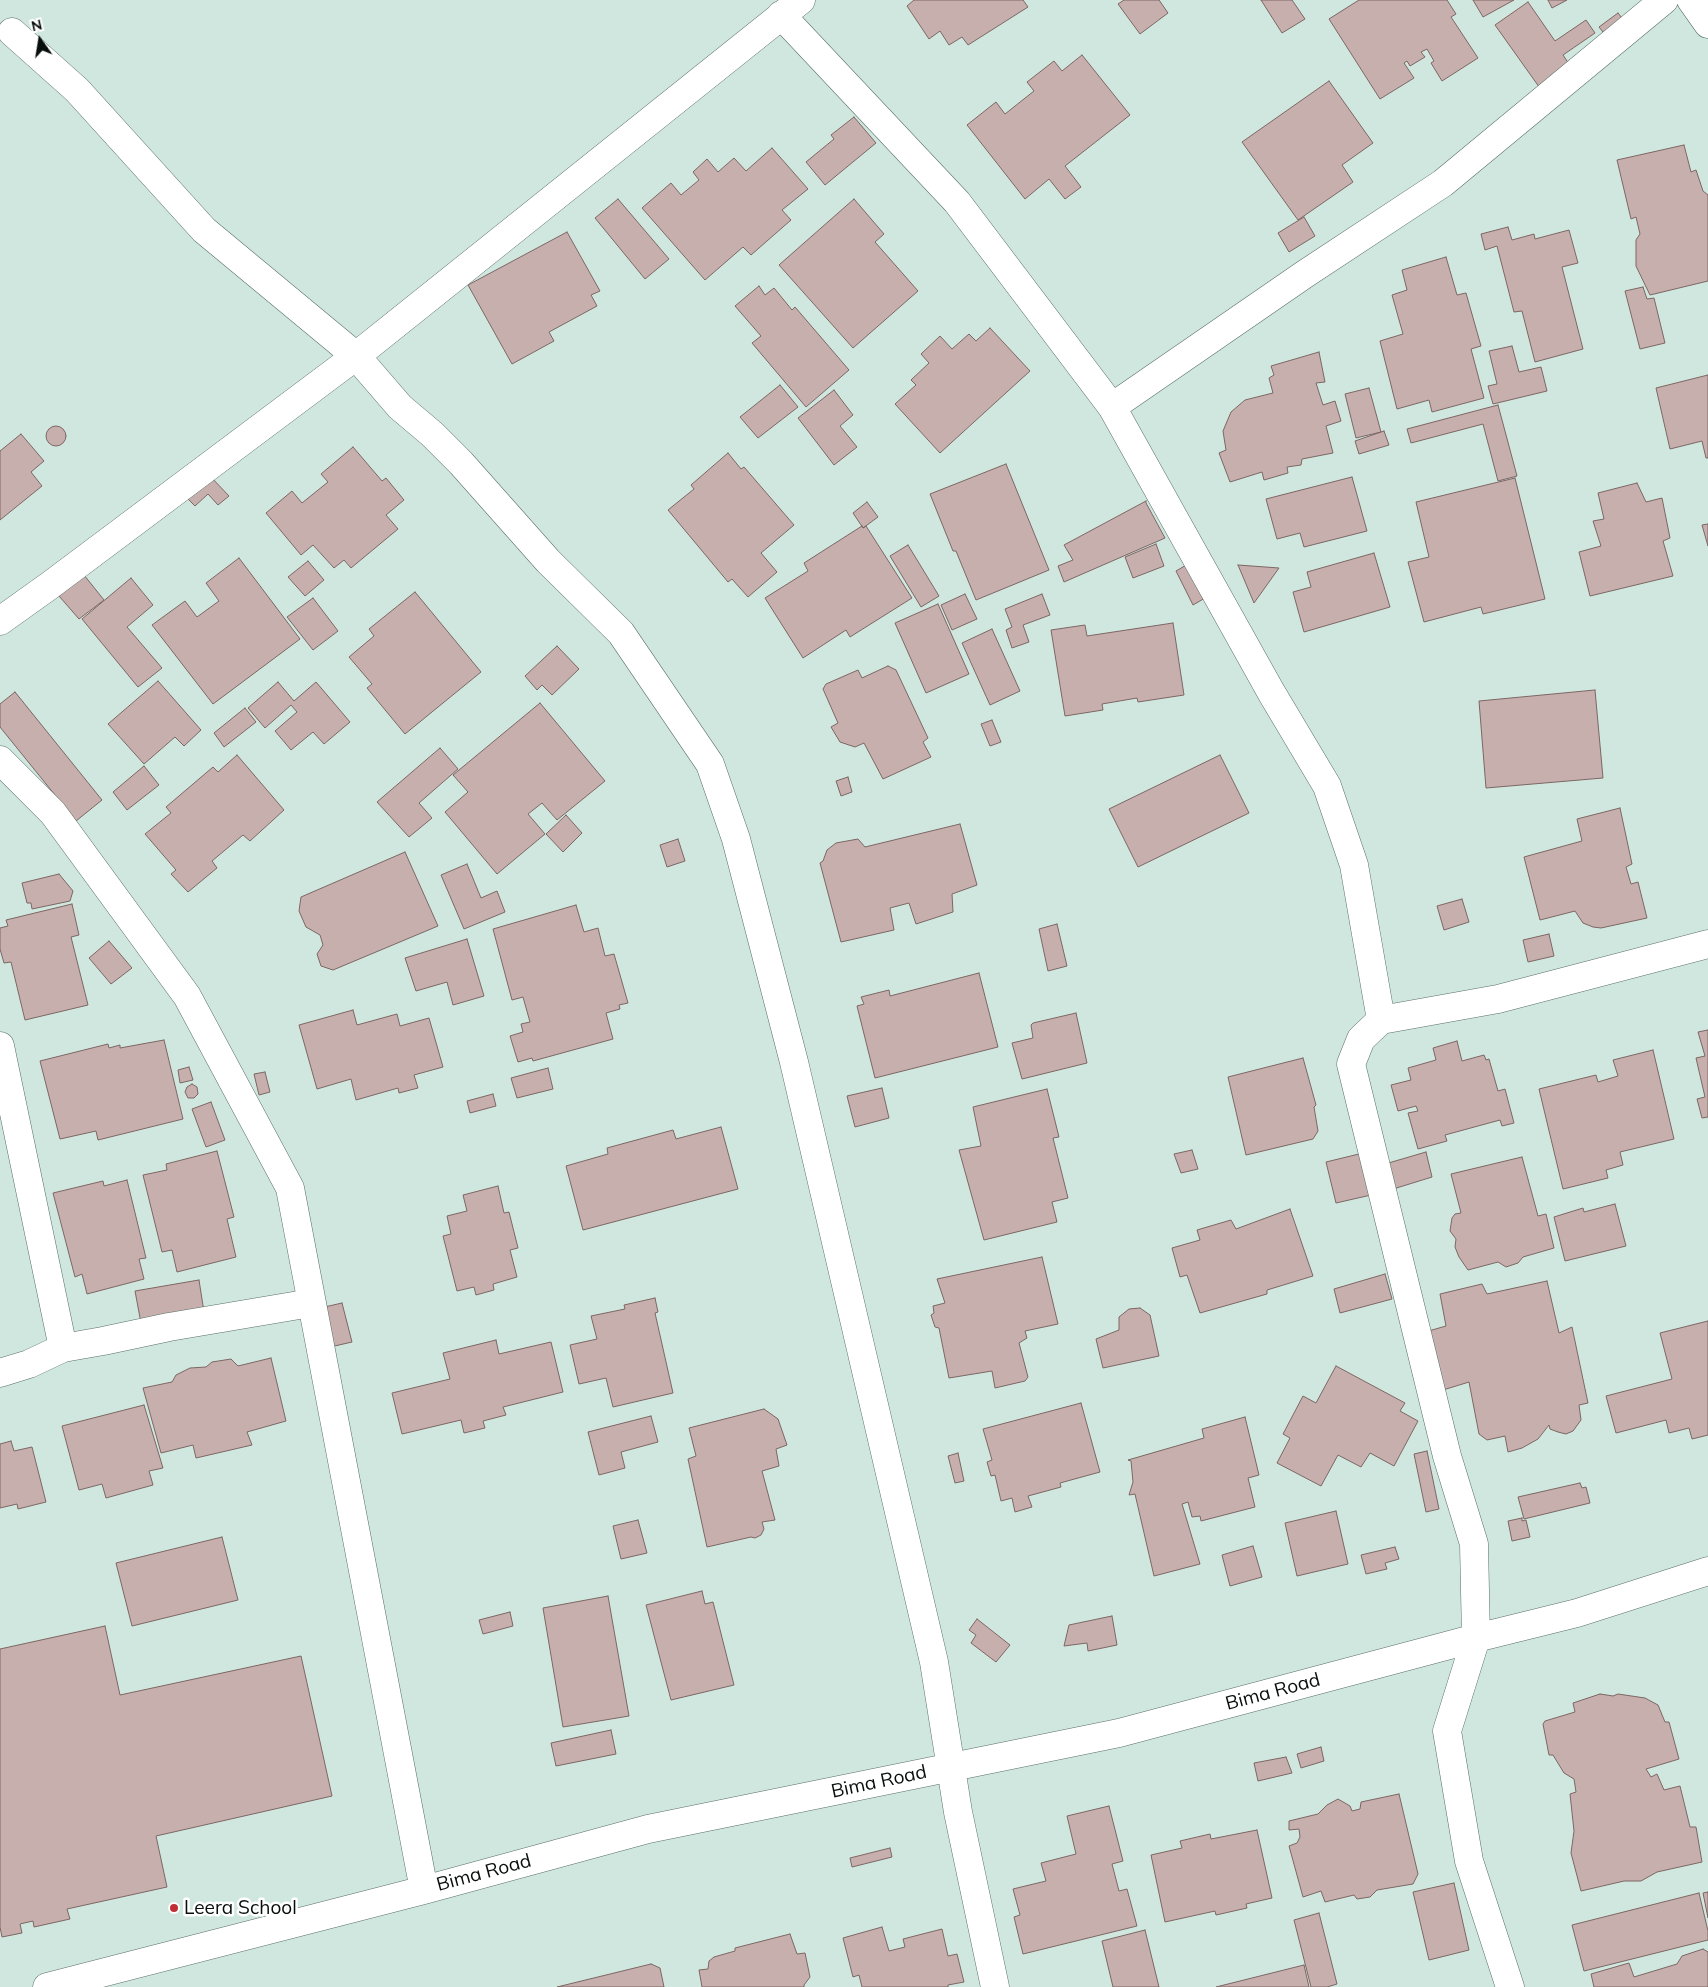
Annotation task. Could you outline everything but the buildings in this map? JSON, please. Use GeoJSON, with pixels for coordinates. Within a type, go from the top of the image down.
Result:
{"type":"FeatureCollection","features":[{"type":"Feature","properties":{"kind":"street"},"geometry":{"type":"LineString","coordinates":[[1112,407],[1305,274],[1443,183],[1664,0]]}},
{"type":"Feature","properties":{"kind":"street"},"geometry":{"type":"LineString","coordinates":[[1691,0],[1708,24]]}},
{"type":"Feature","properties":{"kind":"street"},"geometry":{"type":"LineString","coordinates":[[0,621],[356,356],[791,8],[957,202],[1112,407],[1271,692],[1327,786],[1354,865],[1381,1020]]}},
{"type":"Feature","properties":{"kind":"street"},"geometry":{"type":"LineString","coordinates":[[12,32],[77,90],[204,230],[356,356],[400,407],[438,440],[493,498],[548,561],[621,633],[710,764],[736,839],[794,1062],[934,1662],[958,1812],[995,1987]]}},
{"type":"Feature","properties":{"kind":"street"},"geometry":{"type":"LineString","coordinates":[[0,760],[53,813],[187,996],[290,1188],[424,1890]]}},
{"type":"Feature","properties":{"kind":"street"},"geometry":{"type":"LineString","coordinates":[[1510,1987],[1468,1861],[1447,1731],[1476,1638],[1474,1544],[1447,1456],[1351,1064],[1361,1039],[1381,1020],[1498,999],[1708,944]]}},
{"type":"Feature","properties":{"kind":"street"},"geometry":{"type":"LineString","coordinates":[[0,1046],[63,1348]]}},
{"type":"Feature","properties":{"kind":"street"},"geometry":{"type":"LineString","coordinates":[[0,1373],[28,1364],[63,1348],[168,1327],[311,1303]]}},
{"type":"Feature","properties":{"kind":"street","name":"Bima Road"},"geometry":{"type":"LineString","coordinates":[[48,1987],[424,1890],[648,1829],[1119,1733],[1577,1613],[1708,1571]]}},
{"type":"Feature","properties":{"kind":"place","name":"Leera School"},"geometry":{"type":"Point","coordinates":[174,1908]}}]}
